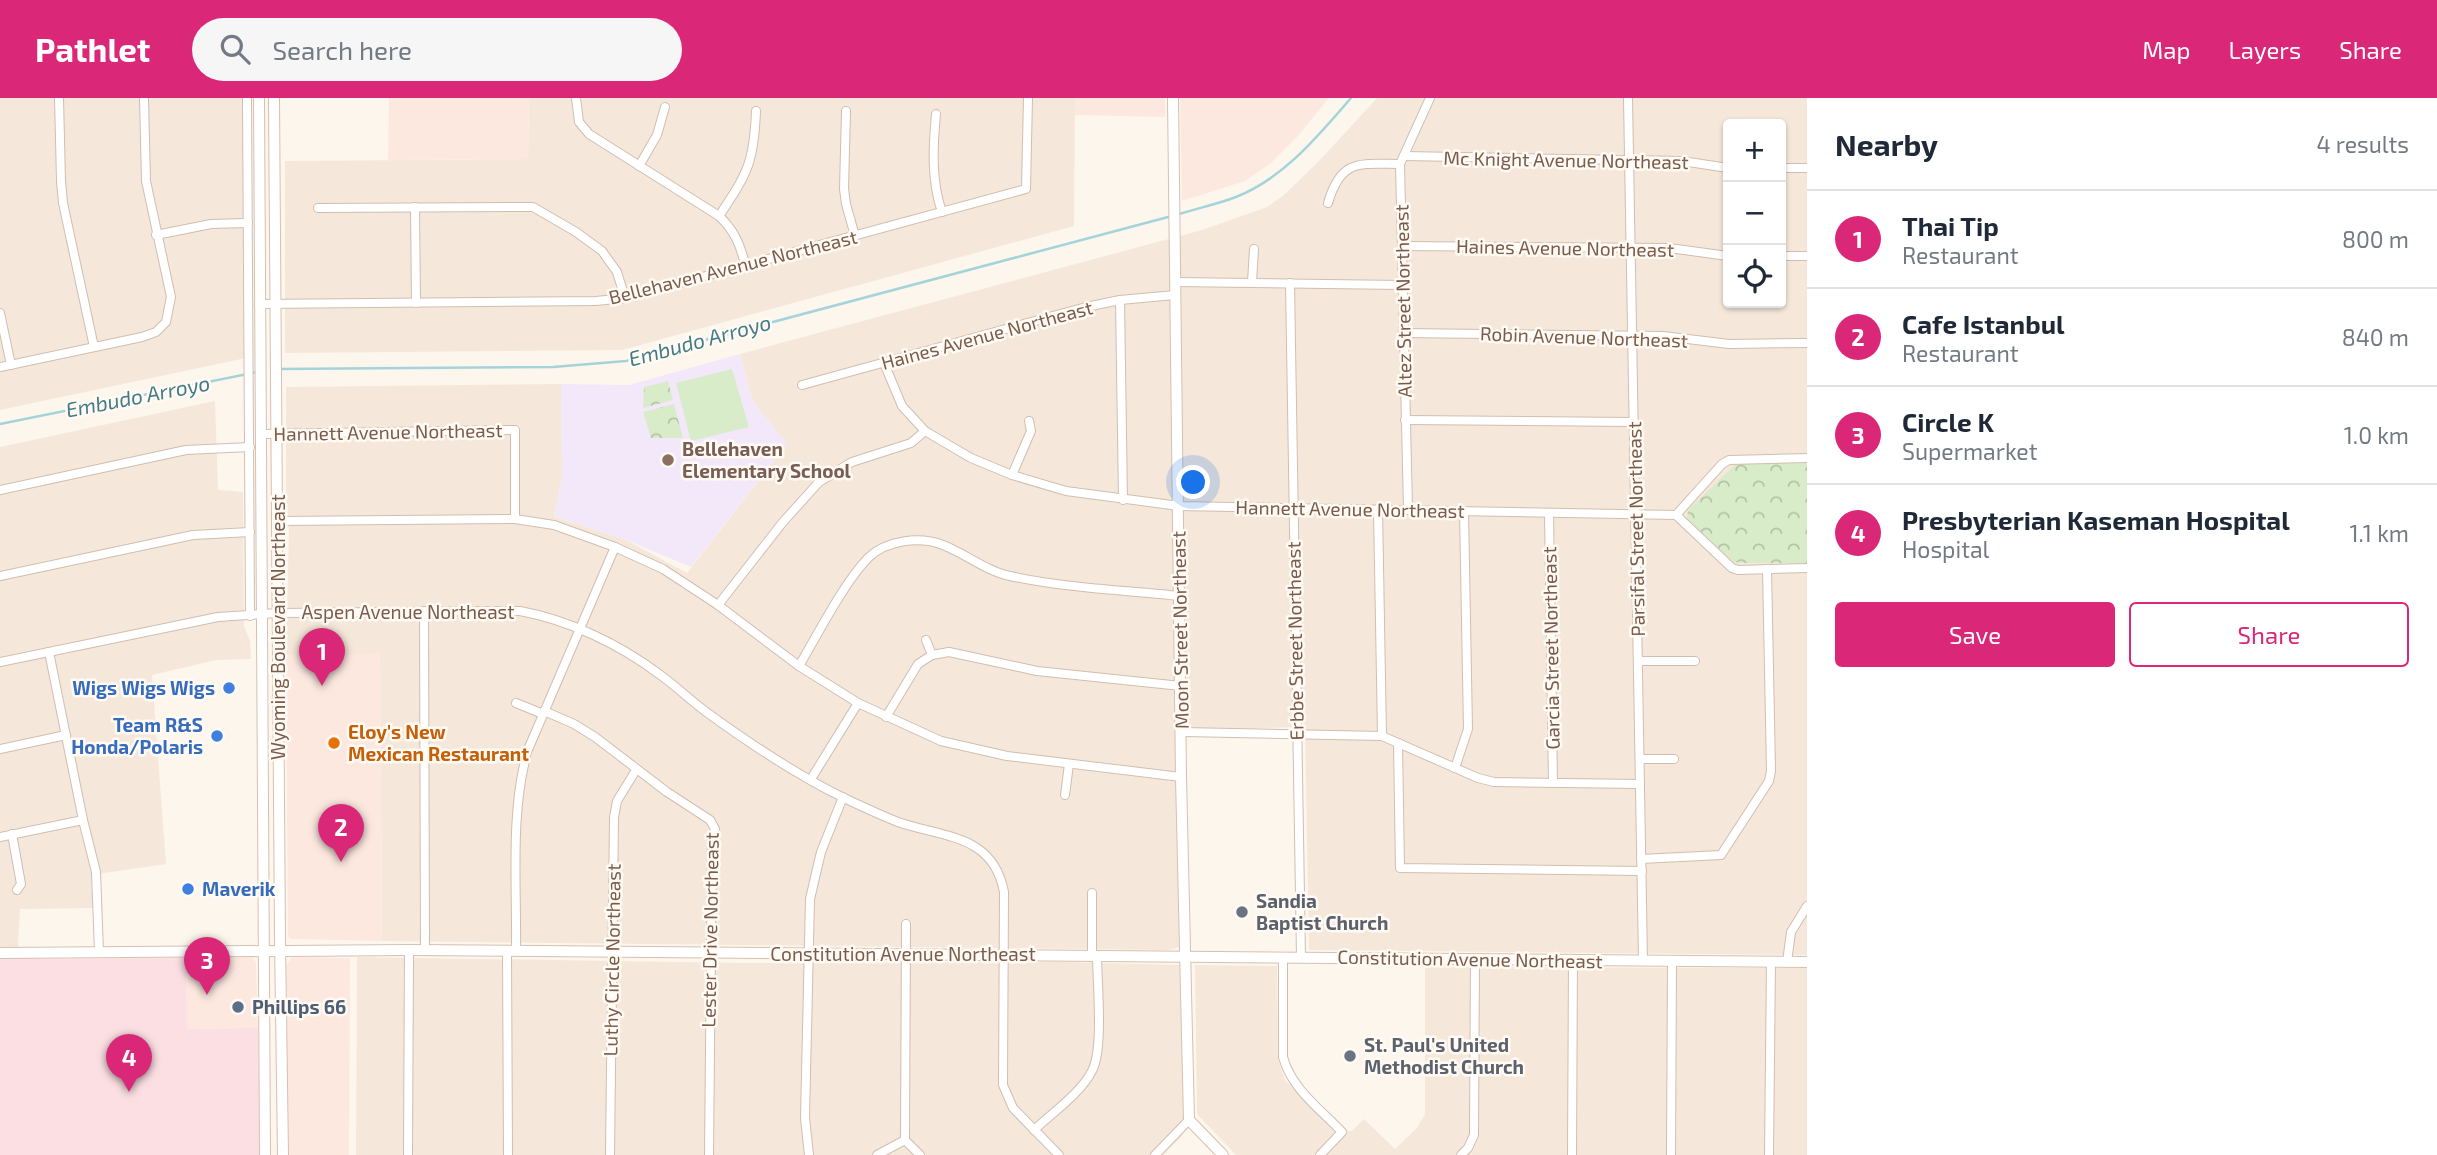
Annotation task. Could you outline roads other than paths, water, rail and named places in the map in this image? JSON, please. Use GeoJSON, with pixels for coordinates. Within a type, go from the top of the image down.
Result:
{"type":"FeatureCollection","features":[{"type":"Feature","properties":{"kind":"street"},"geometry":{"type":"LineString","coordinates":[[59,98],[62,192],[94,347]]}},
{"type":"Feature","properties":{"kind":"street"},"geometry":{"type":"LineString","coordinates":[[0,367],[142,337],[156,332],[166,322],[171,297],[156,235],[144,165],[144,98]]}},
{"type":"Feature","properties":{"kind":"street"},"geometry":{"type":"LineString","coordinates":[[247,98],[248,223],[254,354]]}},
{"type":"Feature","properties":{"kind":"street","name":"Wyoming Boulevard Northeast"},"geometry":{"type":"LineString","coordinates":[[259,98],[260,304],[254,354],[261,434],[256,615],[265,1155]]}},
{"type":"Feature","properties":{"kind":"street","name":"Wyoming Boulevard Northeast"},"geometry":{"type":"LineString","coordinates":[[274,98],[283,1155]]}},
{"type":"Feature","properties":{"kind":"street"},"geometry":{"type":"LineString","coordinates":[[576,98],[579,122],[589,134],[730,225],[745,264]]}},
{"type":"Feature","properties":{"kind":"street","name":"Bellehaven Avenue Northeast"},"geometry":{"type":"LineString","coordinates":[[260,304],[596,302],[625,298],[1026,189],[1028,98]]}},
{"type":"Feature","properties":{"kind":"street","name":"Moon Street Northeast"},"geometry":{"type":"LineString","coordinates":[[1173,98],[1181,777],[1189,1120]]}},
{"type":"Feature","properties":{"kind":"street","name":"Altez Street Northeast"},"geometry":{"type":"LineString","coordinates":[[1408,509],[1402,285],[1402,160],[1430,98]]}},
{"type":"Feature","properties":{"kind":"street","name":"Parsifal Street Northeast"},"geometry":{"type":"LineString","coordinates":[[1628,98],[1643,961]]}},
{"type":"Feature","properties":{"kind":"street"},"geometry":{"type":"LineString","coordinates":[[639,166],[657,135],[665,107]]}},
{"type":"Feature","properties":{"kind":"street"},"geometry":{"type":"LineString","coordinates":[[719,216],[751,162],[757,111]]}},
{"type":"Feature","properties":{"kind":"street"},"geometry":{"type":"LineString","coordinates":[[846,111],[844,189],[855,236]]}},
{"type":"Feature","properties":{"kind":"street"},"geometry":{"type":"LineString","coordinates":[[936,114],[936,195],[942,212]]}},
{"type":"Feature","properties":{"kind":"street","name":"Mc Knight Avenue Northeast"},"geometry":{"type":"LineString","coordinates":[[1328,203],[1333,187],[1347,169],[1359,164],[1402,160],[1682,161],[1723,167]]}},
{"type":"Feature","properties":{"kind":"street"},"geometry":{"type":"LineString","coordinates":[[1786,168],[1807,168]]}},
{"type":"Feature","properties":{"kind":"street"},"geometry":{"type":"LineString","coordinates":[[415,207],[416,303]]}},
{"type":"Feature","properties":{"kind":"street"},"geometry":{"type":"LineString","coordinates":[[318,208],[533,208],[576,232],[602,251],[617,272],[625,298]]}},
{"type":"Feature","properties":{"kind":"street"},"geometry":{"type":"LineString","coordinates":[[156,235],[211,224],[248,223]]}},
{"type":"Feature","properties":{"kind":"street","name":"Haines Avenue Northeast"},"geometry":{"type":"LineString","coordinates":[[1402,246],[1669,248],[1723,255]]}},
{"type":"Feature","properties":{"kind":"street"},"geometry":{"type":"LineString","coordinates":[[1252,282],[1254,248]]}},
{"type":"Feature","properties":{"kind":"street"},"geometry":{"type":"LineString","coordinates":[[1786,256],[1807,256]]}},
{"type":"Feature","properties":{"kind":"street"},"geometry":{"type":"LineString","coordinates":[[1175,282],[1402,285]]}},
{"type":"Feature","properties":{"kind":"street","name":"Erbbe Street Northeast"},"geometry":{"type":"LineString","coordinates":[[1290,283],[1301,957]]}},
{"type":"Feature","properties":{"kind":"street","name":"Haines Avenue Northeast"},"geometry":{"type":"LineString","coordinates":[[802,385],[1086,307],[1120,300],[1175,295]]}},
{"type":"Feature","properties":{"kind":"street"},"geometry":{"type":"LineString","coordinates":[[1120,300],[1123,500]]}},
{"type":"Feature","properties":{"kind":"street"},"geometry":{"type":"LineString","coordinates":[[0,313],[11,365]]}},
{"type":"Feature","properties":{"kind":"street","name":"Robin Avenue Northeast"},"geometry":{"type":"LineString","coordinates":[[1404,333],[1663,336],[1729,344],[1807,343]]}},
{"type":"Feature","properties":{"kind":"street","name":"Hannett Avenue Northeast"},"geometry":{"type":"LineString","coordinates":[[884,363],[901,406],[925,431],[971,458],[1012,475],[1066,491],[1179,506],[1676,515]]}},
{"type":"Feature","properties":{"kind":"street"},"geometry":{"type":"LineString","coordinates":[[255,383],[250,447],[250,532],[256,615]]}},
{"type":"Feature","properties":{"kind":"street"},"geometry":{"type":"LineString","coordinates":[[1405,420],[1634,422]]}},
{"type":"Feature","properties":{"kind":"street"},"geometry":{"type":"LineString","coordinates":[[1012,475],[1031,430],[1029,421]]}},
{"type":"Feature","properties":{"kind":"street","name":"Hannett Avenue Northeast"},"geometry":{"type":"LineString","coordinates":[[261,434],[515,430],[515,519]]}},
{"type":"Feature","properties":{"kind":"street"},"geometry":{"type":"LineString","coordinates":[[718,605],[783,522],[819,482],[852,462],[911,443],[925,431]]}},
{"type":"Feature","properties":{"kind":"street","name":"Hannett Avenue Northeast"},"geometry":{"type":"LineString","coordinates":[[0,490],[186,450],[250,447]]}},
{"type":"Feature","properties":{"kind":"street"},"geometry":{"type":"LineString","coordinates":[[1807,458],[1729,460],[1722,464],[1676,515],[1732,568],[1807,568]]}},
{"type":"Feature","properties":{"kind":"street"},"geometry":{"type":"LineString","coordinates":[[1378,509],[1382,736]]}},
{"type":"Feature","properties":{"kind":"street"},"geometry":{"type":"LineString","coordinates":[[1455,768],[1468,729],[1464,511]]}},
{"type":"Feature","properties":{"kind":"street","name":"Garcia Street Northeast"},"geometry":{"type":"LineString","coordinates":[[1549,513],[1553,783]]}},
{"type":"Feature","properties":{"kind":"street"},"geometry":{"type":"LineString","coordinates":[[278,521],[515,519],[554,525],[615,547],[663,569],[718,605],[799,666],[886,717],[940,741],[987,752],[1181,777]]}},
{"type":"Feature","properties":{"kind":"street"},"geometry":{"type":"LineString","coordinates":[[0,576],[193,535],[250,532]]}},
{"type":"Feature","properties":{"kind":"street"},"geometry":{"type":"LineString","coordinates":[[799,666],[852,579],[870,557],[892,544],[919,540],[942,544],[974,562],[1008,576],[1180,596]]}},
{"type":"Feature","properties":{"kind":"street"},"geometry":{"type":"LineString","coordinates":[[508,1155],[511,951],[517,807],[527,752],[615,547]]}},
{"type":"Feature","properties":{"kind":"street"},"geometry":{"type":"LineString","coordinates":[[1642,859],[1721,855],[1769,781],[1767,569]]}},
{"type":"Feature","properties":{"kind":"street"},"geometry":{"type":"LineString","coordinates":[[424,611],[425,950]]}},
{"type":"Feature","properties":{"kind":"street","name":"Aspen Avenue Northeast"},"geometry":{"type":"LineString","coordinates":[[0,662],[200,619],[278,613],[424,611],[520,611],[541,615],[632,654],[714,718],[811,779],[898,822],[970,844],[988,856],[1000,873],[1004,892],[1003,1086],[1013,1108],[1059,1155]]}},
{"type":"Feature","properties":{"kind":"street"},"geometry":{"type":"LineString","coordinates":[[926,640],[932,655]]}},
{"type":"Feature","properties":{"kind":"street"},"geometry":{"type":"LineString","coordinates":[[49,652],[96,872],[99,952]]}},
{"type":"Feature","properties":{"kind":"street"},"geometry":{"type":"LineString","coordinates":[[886,717],[918,664],[932,655],[949,652],[964,653],[996,664],[1037,671],[1181,686]]}},
{"type":"Feature","properties":{"kind":"street"},"geometry":{"type":"LineString","coordinates":[[1638,662],[1695,661]]}},
{"type":"Feature","properties":{"kind":"street"},"geometry":{"type":"LineString","coordinates":[[811,779],[858,702]]}},
{"type":"Feature","properties":{"kind":"street","name":"Lester Drive Northeast"},"geometry":{"type":"LineString","coordinates":[[516,703],[574,724],[595,737],[710,820],[715,829],[712,838],[709,952],[709,1155]]}},
{"type":"Feature","properties":{"kind":"street"},"geometry":{"type":"LineString","coordinates":[[1181,732],[1382,736],[1494,782],[1640,783]]}},
{"type":"Feature","properties":{"kind":"street"},"geometry":{"type":"LineString","coordinates":[[0,749],[66,735]]}},
{"type":"Feature","properties":{"kind":"street"},"geometry":{"type":"LineString","coordinates":[[1398,743],[1400,869],[1642,871]]}},
{"type":"Feature","properties":{"kind":"street"},"geometry":{"type":"LineString","coordinates":[[1640,758],[1674,759]]}},
{"type":"Feature","properties":{"kind":"street"},"geometry":{"type":"LineString","coordinates":[[1065,796],[1069,764]]}},
{"type":"Feature","properties":{"kind":"street","name":"Luthy Circle Northeast"},"geometry":{"type":"LineString","coordinates":[[610,1155],[614,817],[617,801],[636,769]]}},
{"type":"Feature","properties":{"kind":"street"},"geometry":{"type":"LineString","coordinates":[[809,1155],[806,1118],[810,899],[821,852],[843,797]]}},
{"type":"Feature","properties":{"kind":"street"},"geometry":{"type":"LineString","coordinates":[[0,837],[83,820]]}},
{"type":"Feature","properties":{"kind":"street"},"geometry":{"type":"LineString","coordinates":[[12,834],[21,884],[17,890]]}},
{"type":"Feature","properties":{"kind":"street"},"geometry":{"type":"LineString","coordinates":[[1034,1130],[1078,1089],[1092,1071],[1098,1054],[1092,893]]}},
{"type":"Feature","properties":{"kind":"street"},"geometry":{"type":"LineString","coordinates":[[1787,962],[1791,932],[1807,906]]}},
{"type":"Feature","properties":{"kind":"street"},"geometry":{"type":"LineString","coordinates":[[906,924],[905,1140],[920,1155]]}},
{"type":"Feature","properties":{"kind":"street"},"geometry":{"type":"LineString","coordinates":[[408,1155],[409,950]]}},
{"type":"Feature","properties":{"kind":"street","name":"Constitution Avenue Northeast"},"geometry":{"type":"LineString","coordinates":[[0,953],[425,950],[1807,962]]}},
{"type":"Feature","properties":{"kind":"street"},"geometry":{"type":"LineString","coordinates":[[1283,957],[1283,1056],[1286,1069],[1293,1081],[1342,1132],[1320,1155]]}},
{"type":"Feature","properties":{"kind":"street"},"geometry":{"type":"LineString","coordinates":[[1461,1155],[1474,1135],[1475,959]]}},
{"type":"Feature","properties":{"kind":"street"},"geometry":{"type":"LineString","coordinates":[[1572,1155],[1573,960]]}},
{"type":"Feature","properties":{"kind":"street"},"geometry":{"type":"LineString","coordinates":[[1671,1155],[1672,961]]}},
{"type":"Feature","properties":{"kind":"street"},"geometry":{"type":"LineString","coordinates":[[1769,1155],[1771,961]]}},
{"type":"Feature","properties":{"kind":"street"},"geometry":{"type":"LineString","coordinates":[[1155,1155],[1189,1120],[1223,1155]]}},
{"type":"Feature","properties":{"kind":"street"},"geometry":{"type":"LineString","coordinates":[[877,1155],[905,1140]]}},
{"type":"Feature","properties":{"kind":"waterway","name":"Embudo Arroyo"},"geometry":{"type":"LineString","coordinates":[[1179,214],[1236,197],[1270,179],[1299,155],[1351,98]]}},
{"type":"Feature","properties":{"kind":"waterway","name":"Embudo Arroyo"},"geometry":{"type":"LineString","coordinates":[[278,369],[553,367],[626,361],[1172,216]]}},
{"type":"Feature","properties":{"kind":"waterway","name":"Embudo Arroyo"},"geometry":{"type":"LineString","coordinates":[[0,424],[257,372]]}},
{"type":"Feature","properties":{"kind":"place","name":"Bellehaven Elementary School"},"geometry":{"type":"Point","coordinates":[668,460]}},
{"type":"Feature","properties":{"kind":"place","name":"Thai Tip"},"geometry":{"type":"Point","coordinates":[322,686]}},
{"type":"Feature","properties":{"kind":"place","name":"Wigs Wigs Wigs"},"geometry":{"type":"Point","coordinates":[229,688]}},
{"type":"Feature","properties":{"kind":"place","name":"Team R&S Honda/Polaris"},"geometry":{"type":"Point","coordinates":[217,736]}},
{"type":"Feature","properties":{"kind":"place","name":"Eloy's New Mexican Restaurant"},"geometry":{"type":"Point","coordinates":[334,743]}},
{"type":"Feature","properties":{"kind":"place","name":"Cafe Istanbul"},"geometry":{"type":"Point","coordinates":[341,862]}},
{"type":"Feature","properties":{"kind":"place","name":"Maverik"},"geometry":{"type":"Point","coordinates":[188,889]}},
{"type":"Feature","properties":{"kind":"place","name":"Sandia Baptist Church"},"geometry":{"type":"Point","coordinates":[1242,912]}},
{"type":"Feature","properties":{"kind":"place","name":"Circle K"},"geometry":{"type":"Point","coordinates":[207,995]}},
{"type":"Feature","properties":{"kind":"place","name":"Phillips 66"},"geometry":{"type":"Point","coordinates":[238,1007]}},
{"type":"Feature","properties":{"kind":"place","name":"St. Paul's United Methodist Church"},"geometry":{"type":"Point","coordinates":[1350,1056]}},
{"type":"Feature","properties":{"kind":"place","name":"Presbyterian Kaseman Hospital"},"geometry":{"type":"Point","coordinates":[129,1092]}}]}
